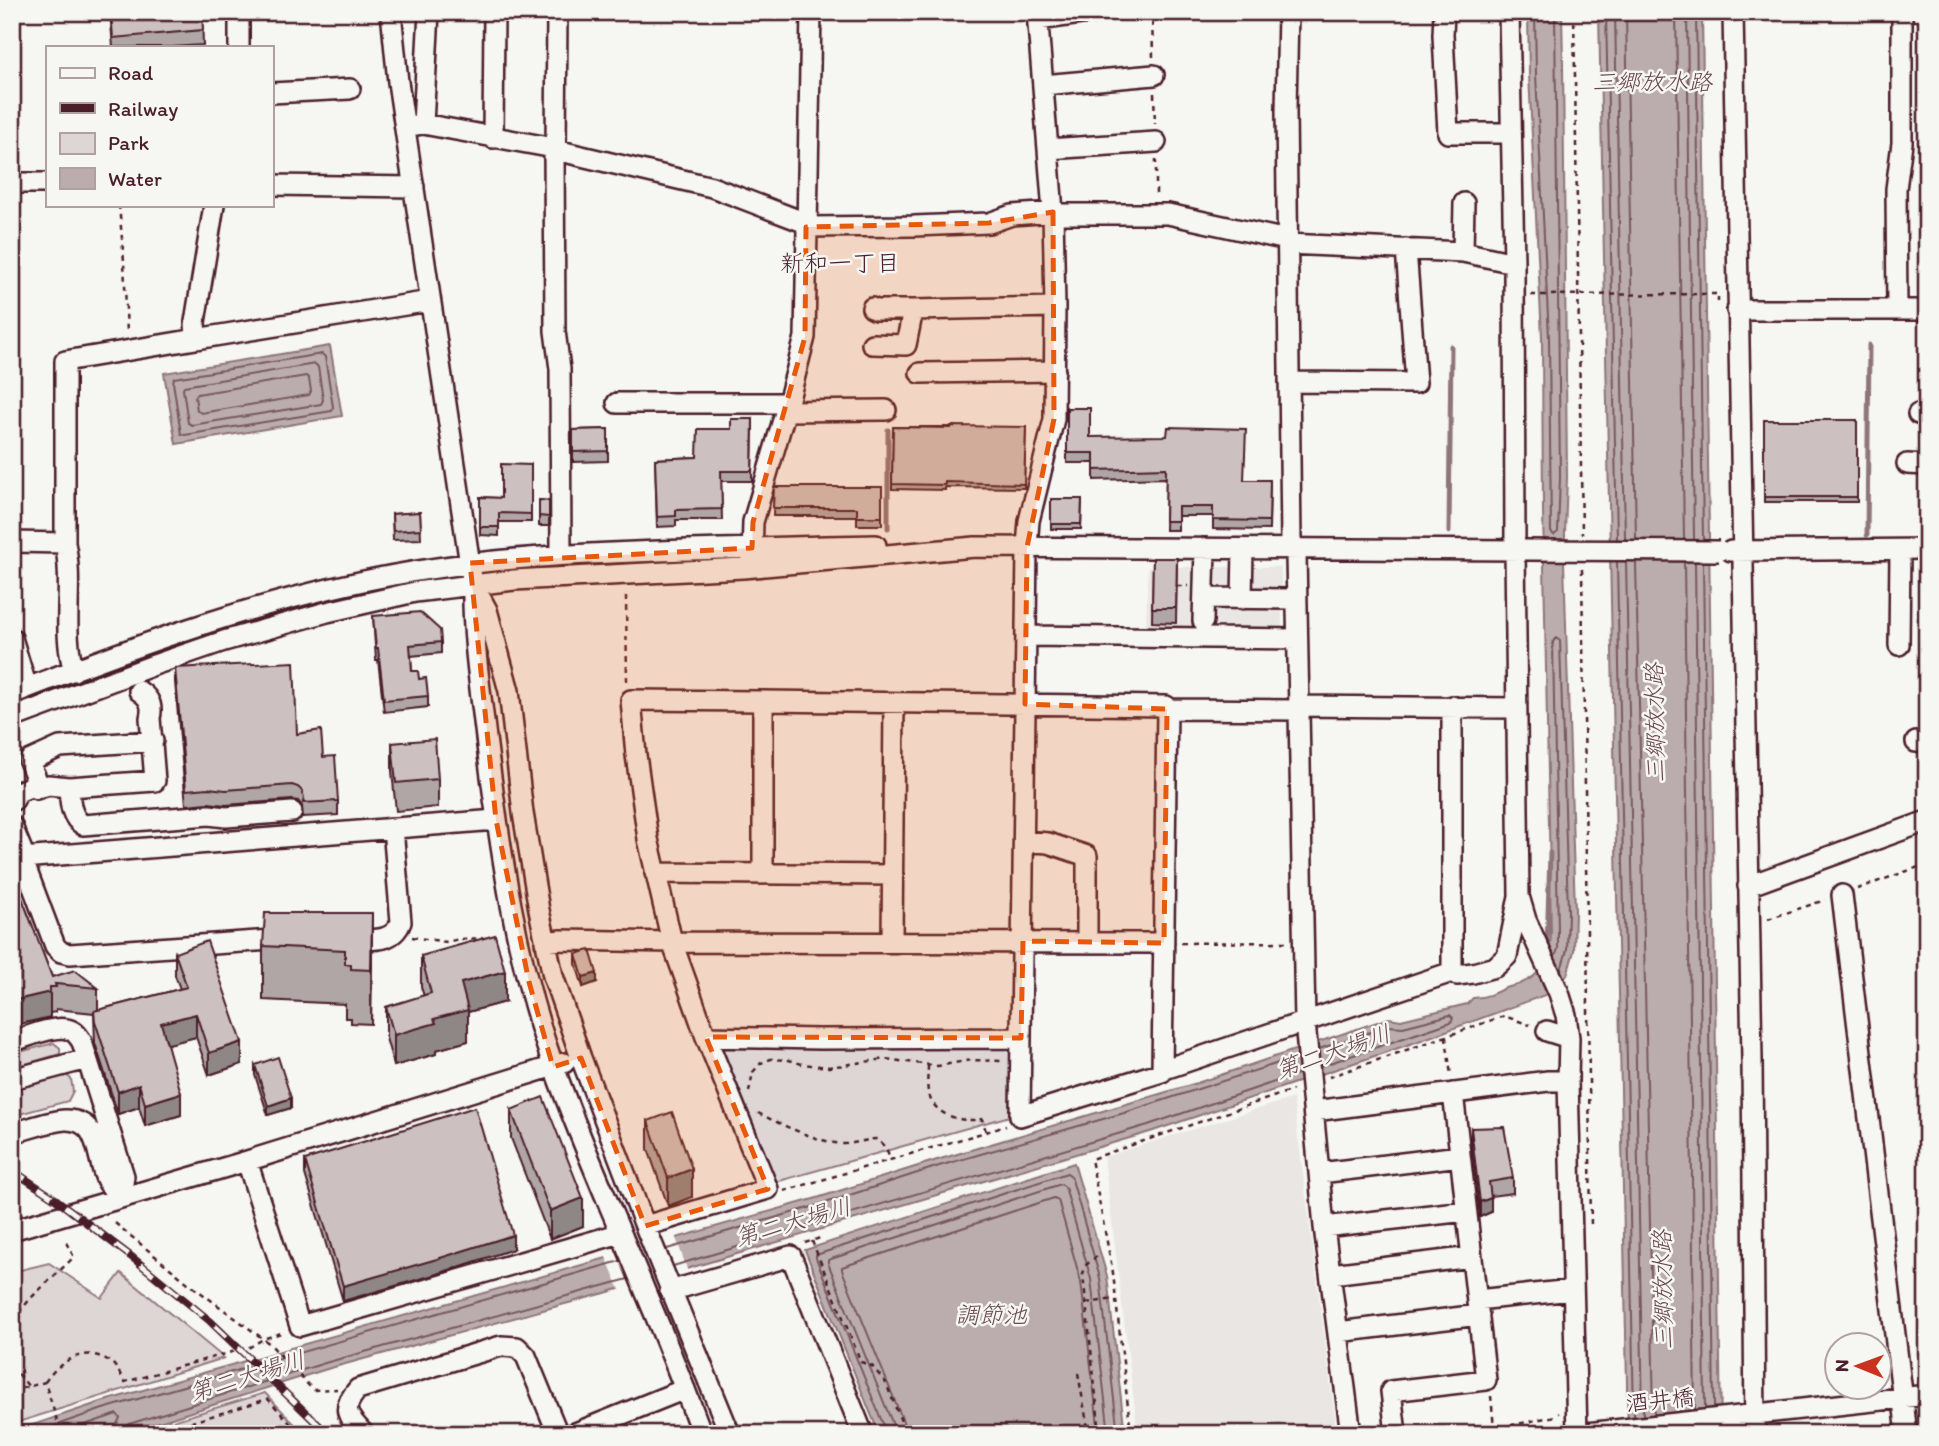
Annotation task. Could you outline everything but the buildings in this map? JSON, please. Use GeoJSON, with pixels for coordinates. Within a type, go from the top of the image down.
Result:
{"type":"FeatureCollection","features":[{"type":"Feature","properties":{"kind":"street"},"geometry":{"type":"LineString","coordinates":[[239,12],[239,46]]}},
{"type":"Feature","properties":{"kind":"street"},"geometry":{"type":"LineString","coordinates":[[391,12],[392,35],[414,125]]}},
{"type":"Feature","properties":{"kind":"street"},"geometry":{"type":"LineString","coordinates":[[429,12],[414,125],[414,187],[473,585],[476,644],[496,820],[521,950],[553,1067],[702,1434]]}},
{"type":"Feature","properties":{"kind":"street"},"geometry":{"type":"LineString","coordinates":[[494,12],[494,138]]}},
{"type":"Feature","properties":{"kind":"street"},"geometry":{"type":"LineString","coordinates":[[558,12],[555,331],[560,369],[561,555]]}},
{"type":"Feature","properties":{"kind":"street"},"geometry":{"type":"LineString","coordinates":[[752,558],[753,522],[805,337],[811,12]]}},
{"type":"Feature","properties":{"kind":"street"},"geometry":{"type":"LineString","coordinates":[[1095,12],[1038,16],[1053,213],[1055,371],[1054,419],[1029,521],[1027,547],[1020,1116],[1305,1027],[1452,972]]}},
{"type":"Feature","properties":{"kind":"street"},"geometry":{"type":"LineString","coordinates":[[1288,12],[1286,110],[1289,382],[1292,542],[1296,555],[1305,1027],[1324,1227],[1351,1434]]}},
{"type":"Feature","properties":{"kind":"street"},"geometry":{"type":"LineString","coordinates":[[1444,12],[1448,133],[1511,132]]}},
{"type":"Feature","properties":{"kind":"street"},"geometry":{"type":"LineString","coordinates":[[1452,972],[1457,975],[1495,967],[1507,957],[1519,896],[1520,825],[1516,708],[1519,549],[1509,12]]}},
{"type":"Feature","properties":{"kind":"street"},"geometry":{"type":"LineString","coordinates":[[1733,12],[1753,1142],[1745,1415],[1755,1434]]}},
{"type":"Feature","properties":{"kind":"street"},"geometry":{"type":"LineString","coordinates":[[1897,310],[1896,189],[1902,143],[1902,12]]}},
{"type":"Feature","properties":{"kind":"street"},"geometry":{"type":"LineString","coordinates":[[1043,85],[1154,75]]}},
{"type":"Feature","properties":{"kind":"street"},"geometry":{"type":"LineString","coordinates":[[273,93],[350,89]]}},
{"type":"Feature","properties":{"kind":"street"},"geometry":{"type":"LineString","coordinates":[[414,125],[555,149],[712,187],[806,225],[914,226],[989,223],[1012,215],[1156,213],[1287,242],[1463,252],[1514,263]]}},
{"type":"Feature","properties":{"kind":"street"},"geometry":{"type":"LineString","coordinates":[[1048,149],[1156,142]]}},
{"type":"Feature","properties":{"kind":"street"},"geometry":{"type":"LineString","coordinates":[[12,183],[46,183]]}},
{"type":"Feature","properties":{"kind":"street"},"geometry":{"type":"LineString","coordinates":[[273,185],[414,187]]}},
{"type":"Feature","properties":{"kind":"street"},"geometry":{"type":"LineString","coordinates":[[1463,252],[1464,203]]}},
{"type":"Feature","properties":{"kind":"street"},"geometry":{"type":"LineString","coordinates":[[196,339],[195,322],[214,206]]}},
{"type":"Feature","properties":{"kind":"street"},"geometry":{"type":"LineString","coordinates":[[1289,382],[1416,383],[1406,249]]}},
{"type":"Feature","properties":{"kind":"street"},"geometry":{"type":"LineString","coordinates":[[74,670],[68,654],[65,362],[430,301]]}},
{"type":"Feature","properties":{"kind":"street"},"geometry":{"type":"LineString","coordinates":[[872,308],[913,310],[1055,307]]}},
{"type":"Feature","properties":{"kind":"street"},"geometry":{"type":"LineString","coordinates":[[872,344],[906,345],[913,310]]}},
{"type":"Feature","properties":{"kind":"street"},"geometry":{"type":"LineString","coordinates":[[1737,310],[1927,310]]}},
{"type":"Feature","properties":{"kind":"street"},"geometry":{"type":"LineString","coordinates":[[920,373],[1055,371]]}},
{"type":"Feature","properties":{"kind":"street"},"geometry":{"type":"LineString","coordinates":[[617,403],[886,410]]}},
{"type":"Feature","properties":{"kind":"street"},"geometry":{"type":"LineString","coordinates":[[12,542],[65,543]]}},
{"type":"Feature","properties":{"kind":"street"},"geometry":{"type":"LineString","coordinates":[[12,718],[136,682],[224,641],[327,612],[415,592],[752,558],[926,544],[975,547],[1742,552],[1927,549]]}},
{"type":"Feature","properties":{"kind":"street"},"geometry":{"type":"LineString","coordinates":[[1203,621],[1205,548]]}},
{"type":"Feature","properties":{"kind":"street"},"geometry":{"type":"LineString","coordinates":[[1242,548],[1242,599]]}},
{"type":"Feature","properties":{"kind":"street"},"geometry":{"type":"LineString","coordinates":[[1899,645],[1900,550]]}},
{"type":"Feature","properties":{"kind":"street"},"geometry":{"type":"LineString","coordinates":[[12,638],[20,691],[183,632],[275,603],[366,580],[470,563],[561,555],[752,558]]}},
{"type":"Feature","properties":{"kind":"street"},"geometry":{"type":"LineString","coordinates":[[473,585],[487,611],[509,691],[523,813],[553,976],[646,1230],[730,1434]]}},
{"type":"Feature","properties":{"kind":"street"},"geometry":{"type":"LineString","coordinates":[[1203,598],[1296,599]]}},
{"type":"Feature","properties":{"kind":"street"},"geometry":{"type":"LineString","coordinates":[[1026,636],[1297,639]]}},
{"type":"Feature","properties":{"kind":"street"},"geometry":{"type":"LineString","coordinates":[[38,788],[48,785],[69,787],[155,781],[150,718],[145,717],[136,682]]}},
{"type":"Feature","properties":{"kind":"street"},"geometry":{"type":"LineString","coordinates":[[646,1230],[768,1189],[706,1037],[672,942],[655,873],[642,797],[631,699],[1166,706],[1167,709],[1452,706],[1516,708]]}},
{"type":"Feature","properties":{"kind":"street"},"geometry":{"type":"LineString","coordinates":[[762,874],[763,701]]}},
{"type":"Feature","properties":{"kind":"street"},"geometry":{"type":"LineString","coordinates":[[892,942],[894,703]]}},
{"type":"Feature","properties":{"kind":"street"},"geometry":{"type":"LineString","coordinates":[[1452,706],[1452,972]]}},
{"type":"Feature","properties":{"kind":"street"},"geometry":{"type":"LineString","coordinates":[[1162,1070],[1167,709]]}},
{"type":"Feature","properties":{"kind":"street"},"geometry":{"type":"LineString","coordinates":[[13,800],[22,802],[34,796],[38,788],[29,761],[60,747],[153,741]]}},
{"type":"Feature","properties":{"kind":"street"},"geometry":{"type":"LineString","coordinates":[[69,787],[76,820],[83,825],[209,815],[226,817],[292,812]]}},
{"type":"Feature","properties":{"kind":"street"},"geometry":{"type":"LineString","coordinates":[[25,858],[496,820]]}},
{"type":"Feature","properties":{"kind":"street"},"geometry":{"type":"LineString","coordinates":[[1748,886],[1927,821]]}},
{"type":"Feature","properties":{"kind":"street"},"geometry":{"type":"LineString","coordinates":[[12,826],[25,858]]}},
{"type":"Feature","properties":{"kind":"street"},"geometry":{"type":"LineString","coordinates":[[329,939],[383,939],[398,931],[401,922],[393,828]]}},
{"type":"Feature","properties":{"kind":"street"},"geometry":{"type":"LineString","coordinates":[[1024,841],[1048,843],[1087,856],[1087,942]]}},
{"type":"Feature","properties":{"kind":"street"},"geometry":{"type":"LineString","coordinates":[[25,858],[22,858],[55,946],[61,952],[70,954],[302,939]]}},
{"type":"Feature","properties":{"kind":"street"},"geometry":{"type":"LineString","coordinates":[[655,873],[893,875]]}},
{"type":"Feature","properties":{"kind":"street"},"geometry":{"type":"LineString","coordinates":[[1842,895],[1907,1434]]}},
{"type":"Feature","properties":{"kind":"street"},"geometry":{"type":"LineString","coordinates":[[1519,896],[1526,920],[1559,993],[1566,1014],[1569,1038],[1572,1290],[1582,1433]]}},
{"type":"Feature","properties":{"kind":"street"},"geometry":{"type":"LineString","coordinates":[[545,942],[1164,943]]}},
{"type":"Feature","properties":{"kind":"street"},"geometry":{"type":"LineString","coordinates":[[12,1042],[64,1028],[77,1034],[82,1042],[124,1177],[121,1198]]}},
{"type":"Feature","properties":{"kind":"street"},"geometry":{"type":"LineString","coordinates":[[1547,1031],[1569,1038]]}},
{"type":"Feature","properties":{"kind":"street"},"geometry":{"type":"LineString","coordinates":[[706,1037],[820,1040],[1021,1038]]}},
{"type":"Feature","properties":{"kind":"street"},"geometry":{"type":"LineString","coordinates":[[12,1230],[581,1058]]}},
{"type":"Feature","properties":{"kind":"street"},"geometry":{"type":"LineString","coordinates":[[12,1079],[87,1059]]}},
{"type":"Feature","properties":{"kind":"street"},"geometry":{"type":"LineString","coordinates":[[1314,1111],[1548,1081],[1568,1081]]}},
{"type":"Feature","properties":{"kind":"street"},"geometry":{"type":"LineString","coordinates":[[12,1133],[76,1115],[90,1104],[95,1086]]}},
{"type":"Feature","properties":{"kind":"street"},"geometry":{"type":"LineString","coordinates":[[1396,1434],[1391,1391],[1486,1380],[1453,1093]]}},
{"type":"Feature","properties":{"kind":"street"},"geometry":{"type":"LineString","coordinates":[[64,1120],[77,1121],[86,1126],[93,1135],[107,1181],[121,1198]]}},
{"type":"Feature","properties":{"kind":"street"},"geometry":{"type":"LineString","coordinates":[[1320,1173],[1460,1156]]}},
{"type":"Feature","properties":{"kind":"street"},"geometry":{"type":"LineString","coordinates":[[247,1161],[300,1326],[622,1237]]}},
{"type":"Feature","properties":{"kind":"street"},"geometry":{"type":"LineString","coordinates":[[1324,1227],[1466,1211]]}},
{"type":"Feature","properties":{"kind":"street"},"geometry":{"type":"LineString","coordinates":[[669,1287],[791,1256],[863,1434]]}},
{"type":"Feature","properties":{"kind":"street"},"geometry":{"type":"LineString","coordinates":[[1331,1274],[1472,1258]]}},
{"type":"Feature","properties":{"kind":"street"},"geometry":{"type":"LineString","coordinates":[[1338,1332],[1572,1290]]}},
{"type":"Feature","properties":{"kind":"street"},"geometry":{"type":"LineString","coordinates":[[363,1434],[351,1422],[346,1412],[348,1400],[358,1389],[501,1346],[517,1347],[526,1356],[558,1434]]}},
{"type":"Feature","properties":{"kind":"street"},"geometry":{"type":"LineString","coordinates":[[573,1434],[685,1389]]}},
{"type":"Feature","properties":{"kind":"street","name":"酒井橋"},"geometry":{"type":"LineString","coordinates":[[1582,1433],[1927,1395]]}},
{"type":"Feature","properties":{"kind":"path"},"geometry":{"type":"LineString","coordinates":[[1152,12],[1156,213]]}},
{"type":"Feature","properties":{"kind":"path"},"geometry":{"type":"LineString","coordinates":[[1574,12],[1591,1227]]}},
{"type":"Feature","properties":{"kind":"path"},"geometry":{"type":"LineString","coordinates":[[119,206],[127,351]]}},
{"type":"Feature","properties":{"kind":"path"},"geometry":{"type":"LineString","coordinates":[[1524,295],[1718,294]]}},
{"type":"Feature","properties":{"kind":"path"},"geometry":{"type":"LineString","coordinates":[[626,596],[627,691],[631,699]]}},
{"type":"Feature","properties":{"kind":"path"},"geometry":{"type":"LineString","coordinates":[[405,937],[447,942],[475,937],[494,939]]}},
{"type":"Feature","properties":{"kind":"path"},"geometry":{"type":"LineString","coordinates":[[1164,943],[1292,942]]}},
{"type":"Feature","properties":{"kind":"path"},"geometry":{"type":"LineString","coordinates":[[1131,1434],[1112,1273],[1091,1159],[1504,1016],[1547,1031]]}},
{"type":"Feature","properties":{"kind":"path"},"geometry":{"type":"LineString","coordinates":[[1446,1036],[1453,1093]]}},
{"type":"Feature","properties":{"kind":"path"},"geometry":{"type":"LineString","coordinates":[[748,1094],[753,1072],[761,1063],[771,1059],[830,1067],[885,1059],[928,1066],[971,1060],[1006,1062],[1021,1038]]}},
{"type":"Feature","properties":{"kind":"path"},"geometry":{"type":"LineString","coordinates":[[928,1066],[929,1095],[933,1103],[952,1117],[964,1120],[982,1119],[986,1132]]}},
{"type":"Feature","properties":{"kind":"path"},"geometry":{"type":"LineString","coordinates":[[758,1114],[828,1142],[851,1143],[877,1139],[891,1160]]}},
{"type":"Feature","properties":{"kind":"path"},"geometry":{"type":"LineString","coordinates":[[768,1189],[776,1193],[891,1160],[1014,1124],[1020,1116]]}},
{"type":"Feature","properties":{"kind":"path"},"geometry":{"type":"LineString","coordinates":[[114,1223],[270,1344],[313,1390]]}},
{"type":"Feature","properties":{"kind":"path"},"geometry":{"type":"LineString","coordinates":[[12,1320],[74,1257],[64,1239]]}},
{"type":"Feature","properties":{"kind":"path"},"geometry":{"type":"LineString","coordinates":[[812,1241],[860,1362],[873,1366],[886,1383],[906,1434]]}},
{"type":"Feature","properties":{"kind":"path"},"geometry":{"type":"LineString","coordinates":[[1097,1256],[1086,1265],[1083,1274],[1100,1434]]}},
{"type":"Feature","properties":{"kind":"path"},"geometry":{"type":"LineString","coordinates":[[1086,1303],[1115,1299]]}},
{"type":"Feature","properties":{"kind":"path"},"geometry":{"type":"LineString","coordinates":[[12,1391],[45,1382],[53,1370],[67,1360],[83,1354],[96,1355],[113,1364],[125,1382],[250,1347],[263,1339]]}},
{"type":"Feature","properties":{"kind":"path"},"geometry":{"type":"LineString","coordinates":[[12,1366],[29,1387]]}},
{"type":"Feature","properties":{"kind":"path"},"geometry":{"type":"LineString","coordinates":[[1079,1373],[1089,1434]]}},
{"type":"Feature","properties":{"kind":"path"},"geometry":{"type":"LineString","coordinates":[[1486,1380],[1490,1390],[1494,1428]]}},
{"type":"Feature","properties":{"kind":"path"},"geometry":{"type":"LineString","coordinates":[[45,1382],[61,1434]]}},
{"type":"Feature","properties":{"kind":"path"},"geometry":{"type":"LineString","coordinates":[[152,1434],[268,1399],[300,1434]]}},
{"type":"Feature","properties":{"kind":"path"},"geometry":{"type":"LineString","coordinates":[[1471,1434],[1555,1416],[1561,1412]]}},
{"type":"Feature","properties":{"kind":"highlighted area"},"geometry":{"type":"Polygon","coordinates":[[[1053,212],[1054,419],[1027,547],[1025,704],[1167,709],[1164,943],[1023,941],[1021,1038],[706,1037],[768,1189],[645,1226],[581,1058],[553,1067],[529,982],[496,820],[470,563],[752,548],[753,522],[805,337],[806,227],[989,223],[1053,212]]]}},
{"type":"Feature","properties":{"kind":"shaded area"},"geometry":{"type":"Polygon","coordinates":[[[1148,567],[1281,567],[1282,633],[1146,631],[1148,567]]]}},
{"type":"Feature","properties":{"kind":"shaded area"},"geometry":{"type":"Polygon","coordinates":[[[1293,1098],[1337,1434],[1138,1434],[1104,1157],[1293,1098]]]}},
{"type":"Feature","properties":{"kind":"green space"},"geometry":{"type":"Polygon","coordinates":[[[54,1043],[60,1048],[60,1054],[12,1068],[12,1054],[54,1043]]]}},
{"type":"Feature","properties":{"kind":"green space"},"geometry":{"type":"Polygon","coordinates":[[[725,1045],[1011,1048],[1010,1116],[772,1183],[719,1053],[725,1045]]]}},
{"type":"Feature","properties":{"kind":"green space"},"geometry":{"type":"Polygon","coordinates":[[[64,1073],[71,1079],[73,1091],[68,1101],[12,1116],[12,1086],[64,1073]]]}},
{"type":"Feature","properties":{"kind":"green space"},"geometry":{"type":"Polygon","coordinates":[[[49,1263],[102,1298],[121,1273],[224,1358],[12,1424],[12,1272],[49,1263]]]}},
{"type":"Feature","properties":{"kind":"green space"},"geometry":{"type":"Polygon","coordinates":[[[265,1393],[304,1434],[130,1434],[265,1393]]]}},
{"type":"Feature","properties":{"kind":"water","name":"第二大場川"},"geometry":{"type":"Polygon","coordinates":[[[1528,12],[1562,12],[1567,477],[1564,562],[1575,911],[1574,951],[1567,975],[1553,992],[1413,1043],[1150,1132],[605,1293],[327,1369],[121,1434],[12,1434],[101,1402],[817,1198],[1197,1083],[1389,1018],[1401,1020],[1467,1004],[1473,998],[1518,985],[1536,974],[1548,956],[1551,932],[1542,337],[1528,12]]]}},
{"type":"Feature","properties":{"kind":"water","name":"三郷放水路"},"geometry":{"type":"Polygon","coordinates":[[[1599,12],[1702,12],[1721,1434],[1628,1434],[1599,12]]]}},
{"type":"Feature","properties":{"kind":"water"},"geometry":{"type":"Polygon","coordinates":[[[330,346],[342,416],[176,444],[164,373],[330,346]]]}},
{"type":"Feature","properties":{"kind":"water","name":"調節池"},"geometry":{"type":"Polygon","coordinates":[[[1074,1163],[1107,1276],[1125,1434],[879,1434],[805,1250],[1074,1163]]]}},
{"type":"Feature","properties":{"kind":"pier"},"geometry":{"type":"Polygon","coordinates":[[[675,1235],[688,1272],[621,1292],[605,1255],[675,1235]]]}},
{"type":"Feature","properties":{"kind":"waterway"},"geometry":{"type":"LineString","coordinates":[[1867,535],[1869,345]]}},
{"type":"Feature","properties":{"kind":"waterway"},"geometry":{"type":"LineString","coordinates":[[1449,532],[1451,346]]}},
{"type":"Feature","properties":{"kind":"waterway"},"geometry":{"type":"LineString","coordinates":[[888,430],[888,528]]}},
{"type":"Feature","properties":{"kind":"waterway"},"geometry":{"type":"LineString","coordinates":[[1547,948],[1550,853]]}},
{"type":"Feature","properties":{"kind":"railway"},"geometry":{"type":"LineString","coordinates":[[12,1170],[133,1258],[210,1321],[328,1434]]}},
{"type":"Feature","properties":{"kind":"district","name":"新和一丁目"},"geometry":{"type":"Point","coordinates":[840,263]}}]}
